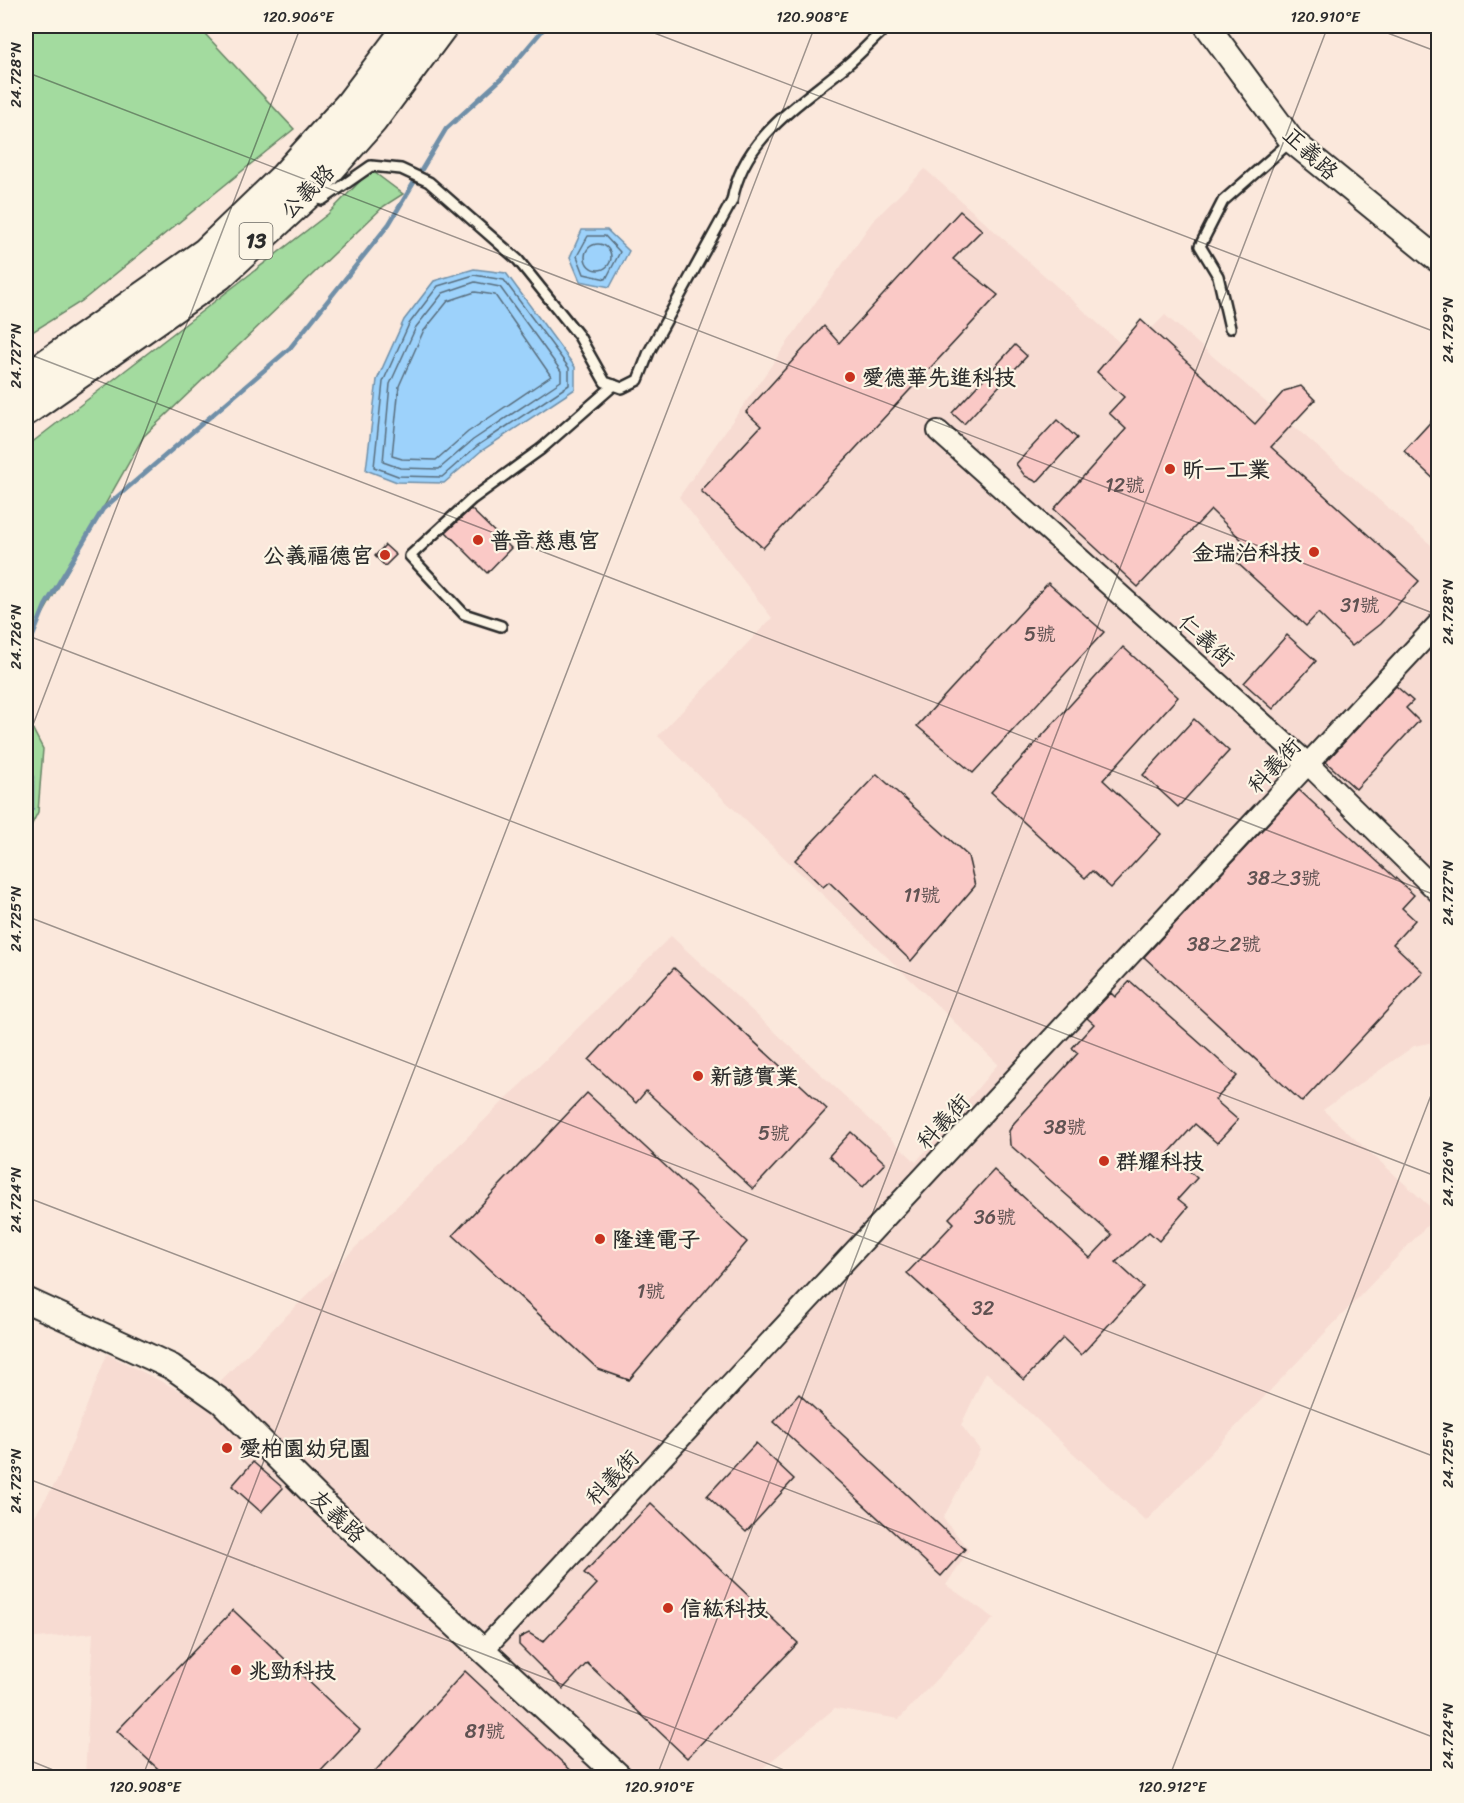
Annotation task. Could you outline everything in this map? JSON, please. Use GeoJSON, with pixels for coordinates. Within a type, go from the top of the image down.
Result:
{"type":"FeatureCollection","features":[{"type":"Feature","properties":{"kind":"main road","name":"公義路"},"geometry":{"type":"LineString","coordinates":[[26,410],[219,274],[296,186],[350,105],[410,26]]}},
{"type":"Feature","properties":{"kind":"main road","name":"公義路"},"geometry":{"type":"LineString","coordinates":[[26,379],[206,253],[296,186],[372,120],[442,26]]}},
{"type":"Feature","properties":{"kind":"street","name":"正義路"},"geometry":{"type":"LineString","coordinates":[[1207,26],[1292,141],[1438,260]]}},
{"type":"Feature","properties":{"kind":"street","name":"仁義街"},"geometry":{"type":"LineString","coordinates":[[938,430],[1308,764],[1438,892]]}},
{"type":"Feature","properties":{"kind":"street","name":"科義街"},"geometry":{"type":"LineString","coordinates":[[482,1651],[1438,624]]}},
{"type":"Feature","properties":{"kind":"street","name":"友義路"},"geometry":{"type":"LineString","coordinates":[[26,1300],[172,1367],[222,1402],[319,1499],[621,1778]]}},
{"type":"Feature","properties":{"kind":"lane"},"geometry":{"type":"LineString","coordinates":[[296,186],[322,200],[371,166],[401,169],[429,182],[518,260],[579,336],[605,382],[622,388],[638,380],[649,352],[732,201],[736,180],[747,157],[784,113],[848,64],[888,26]]}},
{"type":"Feature","properties":{"kind":"lane"},"geometry":{"type":"LineString","coordinates":[[1230,328],[1218,276],[1200,246],[1222,201],[1292,141]]}},
{"type":"Feature","properties":{"kind":"lane"},"geometry":{"type":"LineString","coordinates":[[501,626],[464,614],[410,556],[472,499],[541,449],[614,385]]}},
{"type":"Feature","properties":{"kind":"shaded area"},"geometry":{"type":"Polygon","coordinates":[[[925,169],[1129,351],[1165,315],[1438,551],[1438,1041],[1414,1046],[1323,1110],[1438,1214],[1146,1521],[986,1372],[961,1425],[980,1450],[943,1518],[969,1550],[946,1585],[994,1618],[899,1719],[835,1708],[752,1777],[85,1777],[93,1633],[26,1639],[26,1530],[59,1477],[107,1354],[200,1401],[671,936],[916,1162],[998,1064],[658,736],[772,618],[679,497],[872,222],[925,169]]]}},
{"type":"Feature","properties":{"kind":"green space"},"geometry":{"type":"Polygon","coordinates":[[[26,26],[212,26],[206,35],[294,129],[82,301],[26,336],[26,26]]]}},
{"type":"Feature","properties":{"kind":"green space"},"geometry":{"type":"Polygon","coordinates":[[[371,170],[403,194],[384,206],[144,436],[35,628],[26,636],[26,447],[328,214],[371,170]]]}},
{"type":"Feature","properties":{"kind":"green space"},"geometry":{"type":"Polygon","coordinates":[[[26,716],[43,749],[38,812],[26,836],[26,716]]]}},
{"type":"Feature","properties":{"kind":"water"},"geometry":{"type":"Polygon","coordinates":[[[582,230],[607,230],[629,251],[610,287],[580,281],[570,257],[582,230]]]}},
{"type":"Feature","properties":{"kind":"water"},"geometry":{"type":"Polygon","coordinates":[[[474,269],[506,273],[575,367],[575,389],[481,451],[444,483],[397,482],[366,470],[377,380],[404,320],[434,281],[474,269]]]}},
{"type":"Feature","properties":{"kind":"building","name":"愛德華先進科技"},"geometry":{"type":"Polygon","coordinates":[[[960,211],[982,230],[953,259],[998,295],[763,548],[701,491],[761,426],[746,412],[824,326],[839,343],[960,211]]]}},
{"type":"Feature","properties":{"kind":"building"},"geometry":{"type":"Polygon","coordinates":[[[1141,320],[1255,424],[1284,391],[1301,386],[1315,400],[1271,447],[1419,581],[1380,624],[1352,646],[1318,613],[1306,626],[1233,559],[1248,546],[1211,510],[1138,587],[1054,509],[1126,429],[1109,413],[1124,397],[1097,372],[1141,320]]]}},
{"type":"Feature","properties":{"kind":"building"},"geometry":{"type":"Polygon","coordinates":[[[1015,345],[1027,356],[964,424],[952,413],[1015,345]]]}},
{"type":"Feature","properties":{"kind":"building"},"geometry":{"type":"Polygon","coordinates":[[[1438,414],[1438,483],[1404,451],[1438,414]]]}},
{"type":"Feature","properties":{"kind":"building"},"geometry":{"type":"Polygon","coordinates":[[[1057,420],[1077,438],[1037,482],[1025,476],[1016,464],[1057,420]]]}},
{"type":"Feature","properties":{"kind":"building","name":"普音慈惠宮"},"geometry":{"type":"Polygon","coordinates":[[[471,509],[511,548],[487,573],[446,532],[471,509]]]}},
{"type":"Feature","properties":{"kind":"building","name":"公義福德宮"},"geometry":{"type":"Polygon","coordinates":[[[385,545],[396,555],[385,566],[375,556],[385,545]]]}},
{"type":"Feature","properties":{"kind":"building"},"geometry":{"type":"Polygon","coordinates":[[[1048,583],[1104,632],[973,773],[917,726],[1048,583]]]}},
{"type":"Feature","properties":{"kind":"building"},"geometry":{"type":"Polygon","coordinates":[[[1287,635],[1316,661],[1273,709],[1244,683],[1287,635]]]}},
{"type":"Feature","properties":{"kind":"building"},"geometry":{"type":"Polygon","coordinates":[[[1123,647],[1178,697],[1103,780],[1161,834],[1111,888],[1092,871],[1085,878],[991,792],[1123,647]]]}},
{"type":"Feature","properties":{"kind":"building"},"geometry":{"type":"Polygon","coordinates":[[[1396,686],[1413,701],[1406,708],[1419,721],[1356,789],[1326,762],[1396,686]]]}},
{"type":"Feature","properties":{"kind":"building"},"geometry":{"type":"Polygon","coordinates":[[[1194,719],[1229,751],[1178,807],[1143,775],[1194,719]]]}},
{"type":"Feature","properties":{"kind":"building"},"geometry":{"type":"Polygon","coordinates":[[[877,774],[968,856],[975,886],[911,961],[829,882],[823,887],[795,860],[877,774]]]}},
{"type":"Feature","properties":{"kind":"building"},"geometry":{"type":"Polygon","coordinates":[[[1299,790],[1414,895],[1402,908],[1415,920],[1393,944],[1423,972],[1302,1102],[1144,957],[1299,790]]]}},
{"type":"Feature","properties":{"kind":"building","name":"新諺實業"},"geometry":{"type":"Polygon","coordinates":[[[674,968],[827,1109],[753,1189],[646,1091],[636,1103],[589,1060],[674,968]]]}},
{"type":"Feature","properties":{"kind":"building"},"geometry":{"type":"Polygon","coordinates":[[[1130,981],[1237,1076],[1215,1100],[1238,1120],[1217,1143],[1195,1124],[1169,1153],[1197,1178],[1178,1199],[1188,1207],[1159,1241],[1149,1232],[1116,1262],[1143,1287],[1081,1355],[1063,1338],[1024,1380],[907,1273],[954,1223],[949,1218],[994,1170],[1090,1258],[1112,1235],[1010,1145],[1009,1131],[1078,1053],[1072,1048],[1094,1024],[1087,1018],[1111,993],[1115,997],[1130,981]]]}},
{"type":"Feature","properties":{"kind":"building","name":"隆達電子"},"geometry":{"type":"Polygon","coordinates":[[[587,1093],[747,1242],[629,1380],[598,1369],[453,1235],[587,1093]]]}},
{"type":"Feature","properties":{"kind":"building"},"geometry":{"type":"Polygon","coordinates":[[[851,1132],[885,1163],[863,1187],[829,1156],[851,1132]]]}},
{"type":"Feature","properties":{"kind":"building"},"geometry":{"type":"Polygon","coordinates":[[[799,1394],[965,1549],[941,1576],[774,1422],[799,1394]]]}},
{"type":"Feature","properties":{"kind":"building"},"geometry":{"type":"Polygon","coordinates":[[[756,1443],[794,1479],[746,1532],[707,1496],[756,1443]]]}},
{"type":"Feature","properties":{"kind":"building"},"geometry":{"type":"Polygon","coordinates":[[[253,1462],[283,1488],[261,1512],[232,1486],[253,1462]]]}},
{"type":"Feature","properties":{"kind":"building","name":"信紘科技"},"geometry":{"type":"Polygon","coordinates":[[[651,1503],[798,1643],[687,1758],[587,1663],[563,1689],[519,1645],[519,1638],[529,1633],[543,1642],[597,1584],[584,1573],[651,1503]]]}},
{"type":"Feature","properties":{"kind":"building","name":"兆勁科技"},"geometry":{"type":"Polygon","coordinates":[[[233,1610],[360,1730],[314,1778],[168,1778],[117,1731],[233,1610]]]}},
{"type":"Feature","properties":{"kind":"building"},"geometry":{"type":"Polygon","coordinates":[[[465,1671],[579,1778],[369,1778],[465,1671]]]}},
{"type":"Feature","properties":{"kind":"waterway"},"geometry":{"type":"LineString","coordinates":[[26,653],[45,606],[103,509],[290,348],[389,224],[446,129],[501,79],[546,26]]}},
{"type":"Feature","properties":{"kind":"waterway"},"geometry":{"type":"LineString","coordinates":[[26,763],[32,776],[32,809],[26,814]]}},
{"type":"Feature","properties":{"kind":"place","name":"愛德華先進科技"},"geometry":{"type":"Point","coordinates":[850,377]}},
{"type":"Feature","properties":{"kind":"place","name":"昕一工業"},"geometry":{"type":"Point","coordinates":[1170,469]}},
{"type":"Feature","properties":{"kind":"place","name":"普音慈惠宮"},"geometry":{"type":"Point","coordinates":[478,540]}},
{"type":"Feature","properties":{"kind":"place","name":"金瑞治科技"},"geometry":{"type":"Point","coordinates":[1314,552]}},
{"type":"Feature","properties":{"kind":"place","name":"公義福德宮"},"geometry":{"type":"Point","coordinates":[385,555]}},
{"type":"Feature","properties":{"kind":"place","name":"新諺實業"},"geometry":{"type":"Point","coordinates":[698,1076]}},
{"type":"Feature","properties":{"kind":"place","name":"群耀科技"},"geometry":{"type":"Point","coordinates":[1104,1161]}},
{"type":"Feature","properties":{"kind":"place","name":"隆達電子"},"geometry":{"type":"Point","coordinates":[600,1239]}},
{"type":"Feature","properties":{"kind":"place","name":"愛柏園幼兒園"},"geometry":{"type":"Point","coordinates":[227,1448]}},
{"type":"Feature","properties":{"kind":"place","name":"信紘科技"},"geometry":{"type":"Point","coordinates":[668,1608]}},
{"type":"Feature","properties":{"kind":"place","name":"兆勁科技"},"geometry":{"type":"Point","coordinates":[236,1670]}}]}
